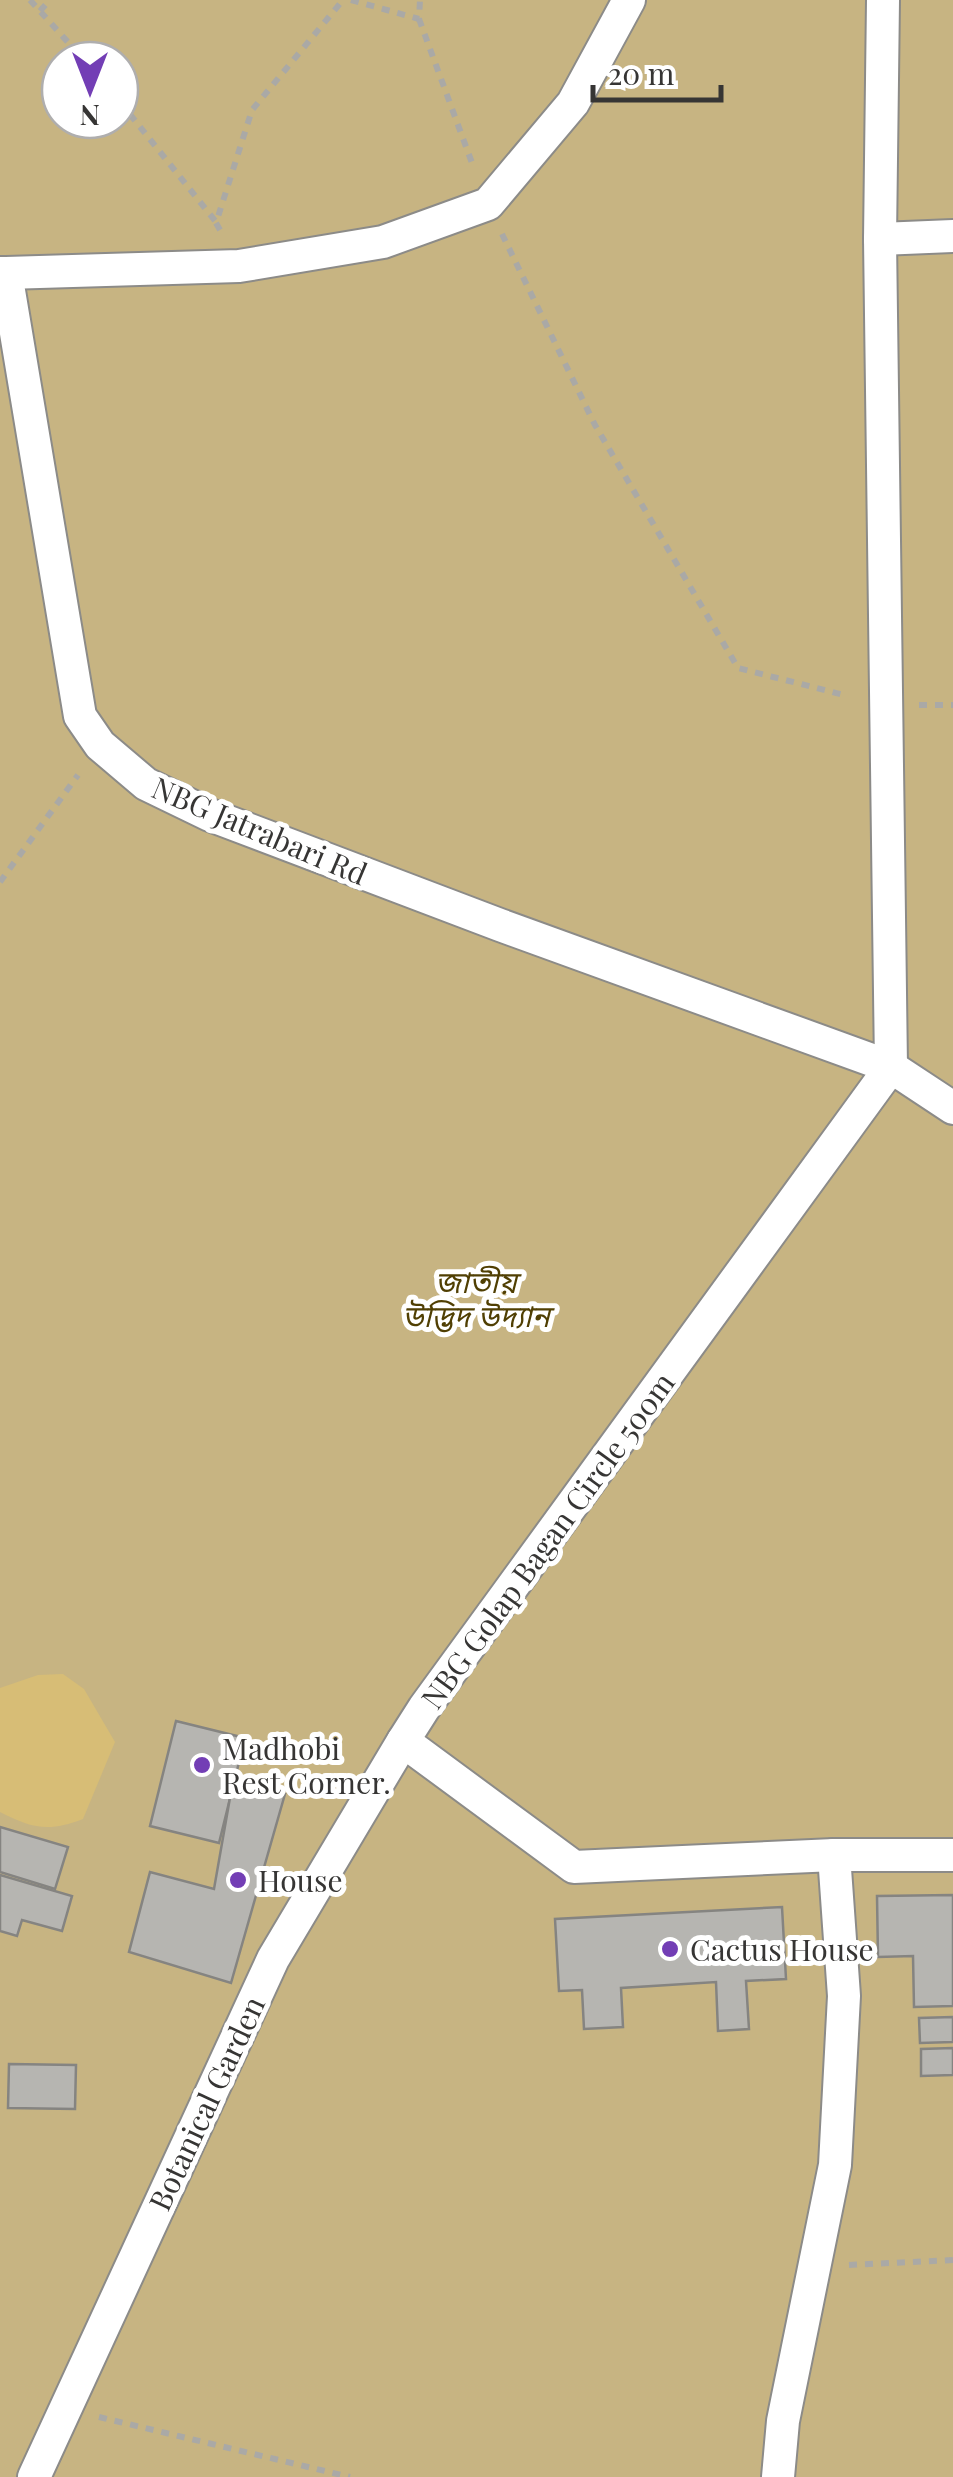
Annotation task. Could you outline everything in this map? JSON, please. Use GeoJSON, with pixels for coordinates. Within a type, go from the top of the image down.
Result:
{"type":"FeatureCollection","features":[{"type":"Feature","properties":{"kind":"street"},"geometry":{"type":"LineString","coordinates":[[3,273],[238,266],[382,242],[488,204],[573,103],[629,0]]}},
{"type":"Feature","properties":{"kind":"street"},"geometry":{"type":"LineString","coordinates":[[883,0],[880,240],[892,1067],[953,1108]]}},
{"type":"Feature","properties":{"kind":"street"},"geometry":{"type":"LineString","coordinates":[[880,240],[953,236]]}},
{"type":"Feature","properties":{"kind":"street","name":"NBG Jatrabari Rd"},"geometry":{"type":"LineString","coordinates":[[3,273],[80,716],[100,745],[146,784],[210,815],[892,1067]]}},
{"type":"Feature","properties":{"kind":"street","name":"NBG Golap Bagan Circle 500m"},"geometry":{"type":"LineString","coordinates":[[892,1067],[436,1692],[404,1742],[574,1867],[834,1855],[953,1855]]}},
{"type":"Feature","properties":{"kind":"street","name":"Botanical Garden"},"geometry":{"type":"LineString","coordinates":[[34,2477],[273,1959],[404,1742]]}},
{"type":"Feature","properties":{"kind":"street"},"geometry":{"type":"LineString","coordinates":[[778,2477],[783,2421],[835,2165],[844,1996],[834,1855]]}},
{"type":"Feature","properties":{"kind":"path"},"geometry":{"type":"LineString","coordinates":[[30,0],[66,40]]}},
{"type":"Feature","properties":{"kind":"path"},"geometry":{"type":"LineString","coordinates":[[40,11],[50,0]]}},
{"type":"Feature","properties":{"kind":"path"},"geometry":{"type":"LineString","coordinates":[[216,223],[252,110],[343,0]]}},
{"type":"Feature","properties":{"kind":"path"},"geometry":{"type":"LineString","coordinates":[[351,0],[419,19]]}},
{"type":"Feature","properties":{"kind":"path"},"geometry":{"type":"LineString","coordinates":[[420,0],[419,19],[488,204],[595,425],[738,668],[886,705]]}},
{"type":"Feature","properties":{"kind":"path"},"geometry":{"type":"LineString","coordinates":[[140,127],[216,223],[238,266]]}},
{"type":"Feature","properties":{"kind":"path"},"geometry":{"type":"LineString","coordinates":[[0,882],[100,745]]}},
{"type":"Feature","properties":{"kind":"path"},"geometry":{"type":"LineString","coordinates":[[814,2266],[953,2260]]}},
{"type":"Feature","properties":{"kind":"path"},"geometry":{"type":"LineString","coordinates":[[65,2409],[350,2477]]}},
{"type":"Feature","properties":{"kind":"green space","name":"জাতীয় উদ্ভিদ উদ্যান"},"geometry":{"type":"Polygon","coordinates":[[[0,0],[953,0],[953,2477],[0,2477],[0,0]]]}},
{"type":"Feature","properties":{"kind":"shaded area"},"geometry":{"type":"Polygon","coordinates":[[[63,1674],[84,1689],[115,1742],[83,1819],[41,1827],[0,1812],[0,1688],[38,1675],[63,1674]]]}},
{"type":"Feature","properties":{"kind":"building","name":"Madhobi Rest Corner."},"geometry":{"type":"Polygon","coordinates":[[[176,1721],[245,1738],[219,1843],[150,1826],[176,1721]]]}},
{"type":"Feature","properties":{"kind":"building","name":"House"},"geometry":{"type":"Polygon","coordinates":[[[231,1792],[285,1794],[231,1983],[129,1952],[150,1872],[214,1889],[231,1792]]]}},
{"type":"Feature","properties":{"kind":"building"},"geometry":{"type":"Polygon","coordinates":[[[0,1827],[68,1847],[55,1889],[0,1872],[0,1827]]]}},
{"type":"Feature","properties":{"kind":"building"},"geometry":{"type":"Polygon","coordinates":[[[0,1875],[72,1896],[62,1931],[22,1920],[17,1936],[0,1931],[0,1875]]]}},
{"type":"Feature","properties":{"kind":"building"},"geometry":{"type":"Polygon","coordinates":[[[953,1895],[953,2006],[914,2007],[913,1956],[878,1957],[877,1896],[953,1895]]]}},
{"type":"Feature","properties":{"kind":"building","name":"Cactus House"},"geometry":{"type":"Polygon","coordinates":[[[782,1907],[786,1979],[746,1981],[749,2029],[718,2031],[716,1982],[621,1988],[623,2027],[584,2029],[582,1990],[559,1991],[555,1919],[782,1907]]]}},
{"type":"Feature","properties":{"kind":"building"},"geometry":{"type":"Polygon","coordinates":[[[953,2017],[953,2042],[920,2043],[919,2018],[953,2017]]]}},
{"type":"Feature","properties":{"kind":"building"},"geometry":{"type":"Polygon","coordinates":[[[953,2048],[953,2075],[921,2076],[921,2049],[953,2048]]]}},
{"type":"Feature","properties":{"kind":"building"},"geometry":{"type":"Polygon","coordinates":[[[9,2064],[76,2065],[75,2109],[8,2108],[9,2064]]]}},
{"type":"Feature","properties":{"kind":"place","name":"Madhobi Rest Corner."},"geometry":{"type":"Point","coordinates":[202,1765]}},
{"type":"Feature","properties":{"kind":"place","name":"House"},"geometry":{"type":"Point","coordinates":[238,1880]}},
{"type":"Feature","properties":{"kind":"place","name":"Cactus House"},"geometry":{"type":"Point","coordinates":[670,1949]}}]}
